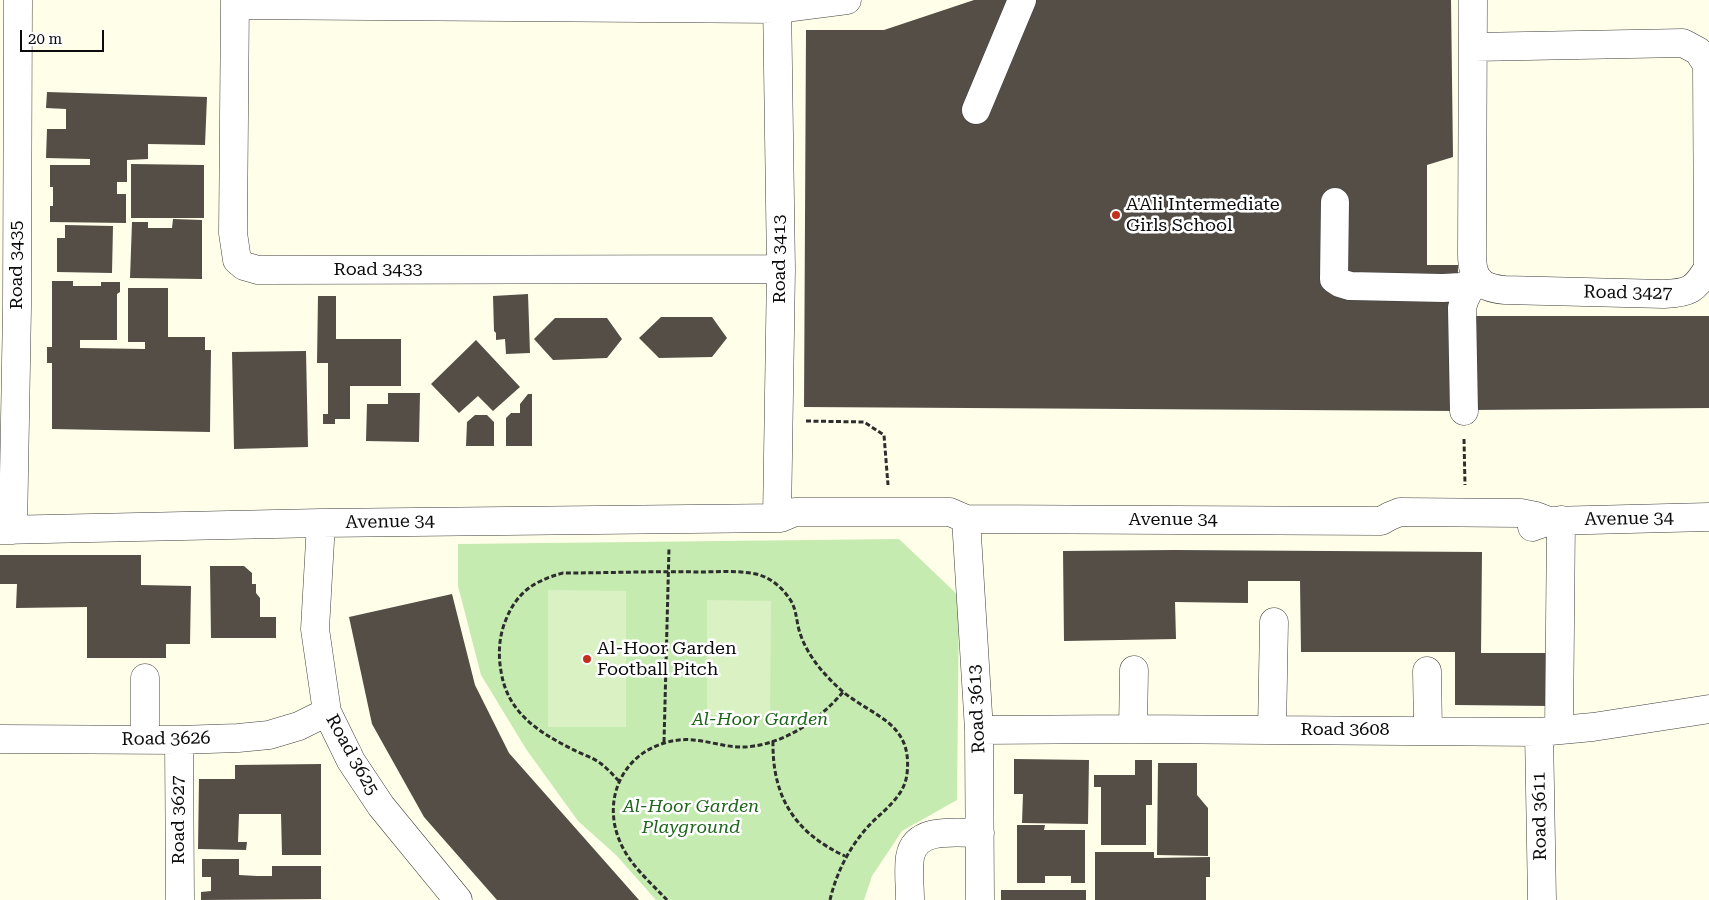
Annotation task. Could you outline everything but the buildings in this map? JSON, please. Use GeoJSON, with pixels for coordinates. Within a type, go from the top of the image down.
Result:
{"type":"FeatureCollection","features":[{"type":"Feature","properties":{"kind":"street"},"geometry":{"type":"LineString","coordinates":[[235,3],[777,5],[847,0]]}},
{"type":"Feature","properties":{"kind":"street"},"geometry":{"type":"LineString","coordinates":[[976,110],[1022,0]]}},
{"type":"Feature","properties":{"kind":"street"},"geometry":{"type":"LineString","coordinates":[[1473,0],[1472,268],[1479,280]]}},
{"type":"Feature","properties":{"kind":"street","name":"Road 3433"},"geometry":{"type":"LineString","coordinates":[[235,3],[233,233],[237,260],[244,266],[258,270],[781,269]]}},
{"type":"Feature","properties":{"kind":"street","name":"Road 3413"},"geometry":{"type":"LineString","coordinates":[[777,5],[781,269],[778,420],[779,518]]}},
{"type":"Feature","properties":{"kind":"street","name":"Road 3435"},"geometry":{"type":"LineString","coordinates":[[6,530],[12,8]]}},
{"type":"Feature","properties":{"kind":"street","name":"Road 3427"},"geometry":{"type":"LineString","coordinates":[[1474,47],[1683,43],[1698,51],[1703,58],[1707,65],[1708,82],[1708,268],[1698,284],[1682,293],[1664,294],[1490,289],[1479,280]]}},
{"type":"Feature","properties":{"kind":"street"},"geometry":{"type":"LineString","coordinates":[[1335,202],[1334,278],[1340,283],[1350,286],[1443,288],[1461,287],[1479,280]]}},
{"type":"Feature","properties":{"kind":"street"},"geometry":{"type":"LineString","coordinates":[[1464,410],[1462,308],[1464,296],[1479,280]]}},
{"type":"Feature","properties":{"kind":"street","name":"Avenue 34"},"geometry":{"type":"LineString","coordinates":[[6,530],[321,523],[779,518],[794,512],[950,512],[966,519],[1381,521],[1400,512],[1521,513],[1555,521]]}},
{"type":"Feature","properties":{"kind":"street","name":"Avenue 34"},"geometry":{"type":"LineString","coordinates":[[1381,521],[1399,530],[1475,531],[1523,530],[1555,521],[1709,517]]}},
{"type":"Feature","properties":{"kind":"street","name":"Avenue 34"},"geometry":{"type":"LineString","coordinates":[[779,518],[794,527],[942,529],[959,525],[966,519]]}},
{"type":"Feature","properties":{"kind":"street","name":"Road 3613"},"geometry":{"type":"LineString","coordinates":[[966,519],[979,730],[980,900]]}},
{"type":"Feature","properties":{"kind":"street","name":"Road 3611"},"geometry":{"type":"LineString","coordinates":[[1542,900],[1555,521]]}},
{"type":"Feature","properties":{"kind":"street","name":"Road 3625"},"geometry":{"type":"LineString","coordinates":[[321,523],[315,629],[327,712],[351,761],[381,806],[458,900]]}},
{"type":"Feature","properties":{"kind":"street"},"geometry":{"type":"LineString","coordinates":[[1272,730],[1274,622]]}},
{"type":"Feature","properties":{"kind":"street"},"geometry":{"type":"LineString","coordinates":[[1134,670],[1134,729]]}},
{"type":"Feature","properties":{"kind":"street"},"geometry":{"type":"LineString","coordinates":[[1427,671],[1428,730]]}},
{"type":"Feature","properties":{"kind":"street"},"geometry":{"type":"LineString","coordinates":[[144,740],[145,678]]}},
{"type":"Feature","properties":{"kind":"street","name":"Road 3608"},"geometry":{"type":"LineString","coordinates":[[979,730],[1549,731],[1627,723],[1709,709]]}},
{"type":"Feature","properties":{"kind":"street","name":"Road 3626"},"geometry":{"type":"LineString","coordinates":[[0,739],[179,740],[238,738],[269,735],[299,726],[327,712]]}},
{"type":"Feature","properties":{"kind":"street","name":"Road 3627"},"geometry":{"type":"LineString","coordinates":[[179,740],[180,900]]}},
{"type":"Feature","properties":{"kind":"street"},"geometry":{"type":"LineString","coordinates":[[910,900],[910,857],[913,848],[919,840],[936,834],[980,833]]}},
{"type":"Feature","properties":{"kind":"path"},"geometry":{"type":"LineString","coordinates":[[1464,410],[1466,513]]}},
{"type":"Feature","properties":{"kind":"path"},"geometry":{"type":"LineString","coordinates":[[778,420],[864,422],[884,435],[891,512]]}},
{"type":"Feature","properties":{"kind":"path"},"geometry":{"type":"LineString","coordinates":[[664,742],[669,519]]}},
{"type":"Feature","properties":{"kind":"path"},"geometry":{"type":"LineString","coordinates":[[619,782],[599,762],[536,729],[514,706],[506,692],[499,661],[500,641],[510,610],[519,596],[532,585],[563,573],[743,572],[771,580],[790,599],[796,611],[806,648],[811,656],[829,679],[843,692],[891,723],[900,735],[908,762],[906,776],[896,800],[879,814],[845,856],[830,900]]}},
{"type":"Feature","properties":{"kind":"path"},"geometry":{"type":"LineString","coordinates":[[667,900],[629,859],[620,843],[613,810],[614,796],[626,769],[648,749],[664,742],[700,740],[738,748],[773,741],[801,729],[821,715],[843,692]]}},
{"type":"Feature","properties":{"kind":"path"},"geometry":{"type":"LineString","coordinates":[[773,741],[776,777],[790,811],[814,838],[845,856]]}},
{"type":"Feature","properties":{"kind":"green space","name":"Al-Hoor Garden"},"geometry":{"type":"Polygon","coordinates":[[[899,539],[959,596],[957,800],[902,831],[872,876],[864,900],[656,900],[616,855],[578,821],[526,749],[481,675],[458,586],[458,544],[899,539]]]}},
{"type":"Feature","properties":{"kind":"green space","name":"Al-Hoor Garden Football Pitch"},"geometry":{"type":"Polygon","coordinates":[[[548,590],[626,591],[626,727],[548,727],[548,590]]]}},
{"type":"Feature","properties":{"kind":"green space"},"geometry":{"type":"Polygon","coordinates":[[[707,600],[771,601],[770,715],[707,715],[707,600]]]}},
{"type":"Feature","properties":{"kind":"place","name":"A'Ali Intermediate Girls School"},"geometry":{"type":"Point","coordinates":[1116,215]}},
{"type":"Feature","properties":{"kind":"place","name":"Al-Hoor Garden Football Pitch"},"geometry":{"type":"Point","coordinates":[587,659]}},
{"type":"Feature","properties":{"kind":"park label","name":"Al-Hoor Garden Playground"},"geometry":{"type":"Point","coordinates":[691,818]}}]}
